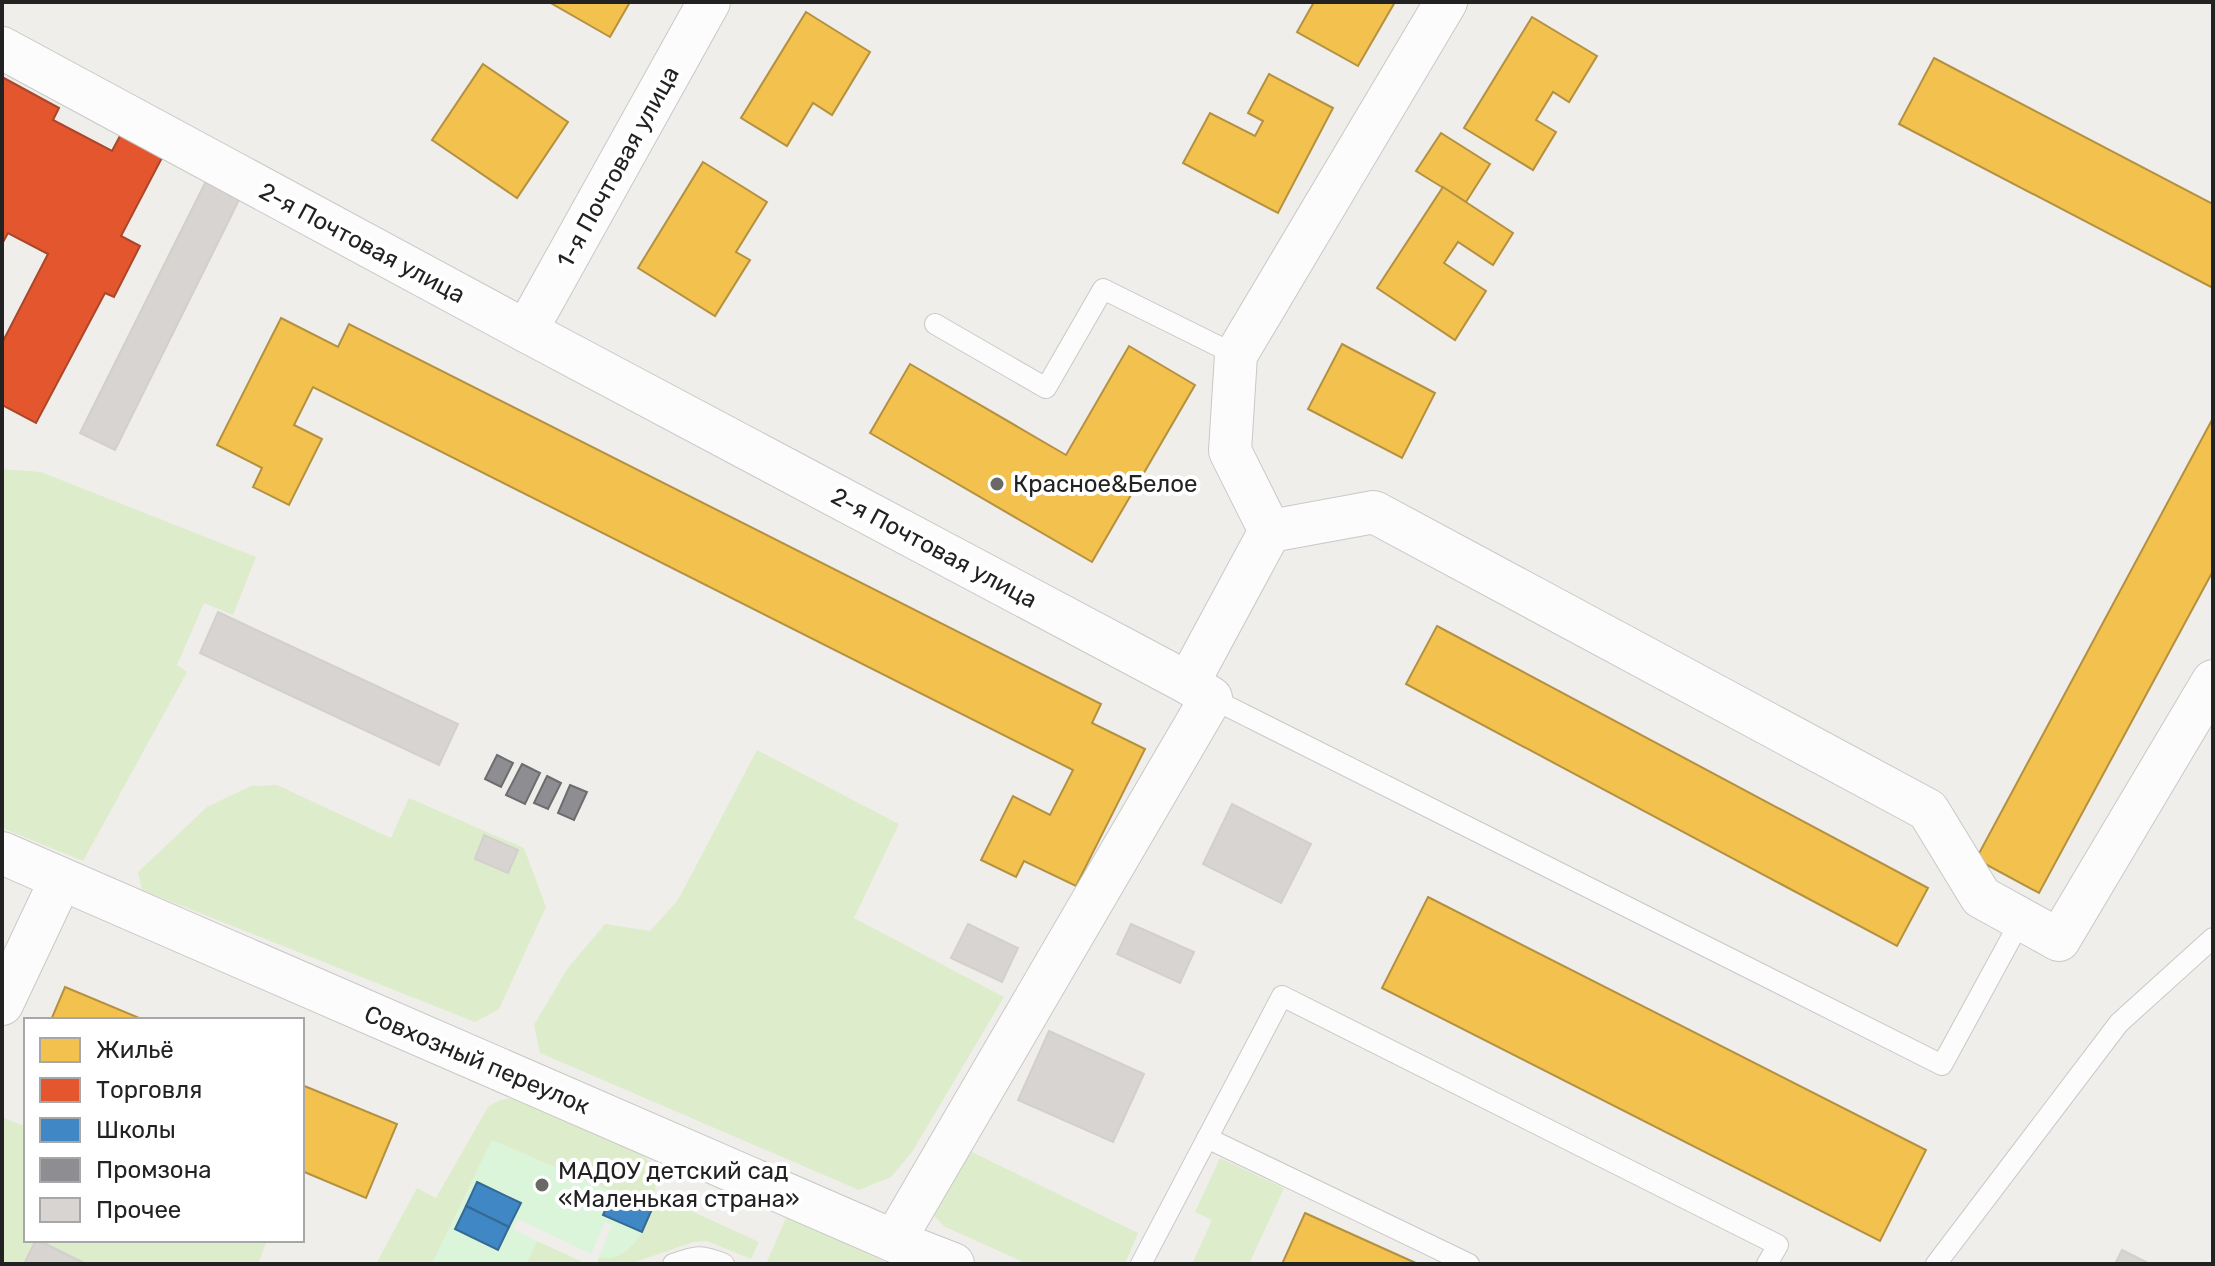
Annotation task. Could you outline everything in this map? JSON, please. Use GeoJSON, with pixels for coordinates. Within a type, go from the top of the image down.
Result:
{"type":"FeatureCollection","features":[{"type":"Feature","properties":{"kind":"street","name":"1-я Почтовая улица"},"geometry":{"type":"LineString","coordinates":[[526,331],[709,2]]}},
{"type":"Feature","properties":{"kind":"street"},"geometry":{"type":"LineString","coordinates":[[1270,531],[1230,451],[1236,355],[1446,2]]}},
{"type":"Feature","properties":{"kind":"street","name":"2-я Почтовая улица"},"geometry":{"type":"LineString","coordinates":[[2,48],[1199,691]]}},
{"type":"Feature","properties":{"kind":"street"},"geometry":{"type":"LineString","coordinates":[[1270,531],[1374,512],[1928,810],[1981,897],[2059,940],[2213,681]]}},
{"type":"Feature","properties":{"kind":"street"},"geometry":{"type":"LineString","coordinates":[[894,1241],[1199,691],[1270,531]]}},
{"type":"Feature","properties":{"kind":"street","name":"Совхозный переулок"},"geometry":{"type":"LineString","coordinates":[[2,853],[953,1264]]}},
{"type":"Feature","properties":{"kind":"street"},"geometry":{"type":"LineString","coordinates":[[2,1004],[61,879]]}},
{"type":"Feature","properties":{"kind":"lane"},"geometry":{"type":"LineString","coordinates":[[935,324],[1046,388],[1103,289],[1236,355]]}},
{"type":"Feature","properties":{"kind":"lane"},"geometry":{"type":"LineString","coordinates":[[1199,691],[1942,1065],[2021,920]]}},
{"type":"Feature","properties":{"kind":"lane"},"geometry":{"type":"LineString","coordinates":[[1936,1264],[2119,1023],[2213,938]]}},
{"type":"Feature","properties":{"kind":"lane"},"geometry":{"type":"LineString","coordinates":[[1141,1264],[1282,996],[1778,1245],[1767,1264]]}},
{"type":"Feature","properties":{"kind":"lane"},"geometry":{"type":"LineString","coordinates":[[1207,1138],[1469,1264]]}},
{"type":"Feature","properties":{"kind":"lane"},"geometry":{"type":"LineString","coordinates":[[673,1264],[696,1256],[724,1264]]}},
{"type":"Feature","properties":{"kind":"green space"},"geometry":{"type":"Polygon","coordinates":[[[2,469],[41,472],[256,557],[233,615],[204,603],[177,665],[187,672],[83,861],[2,828],[2,469]]]}},
{"type":"Feature","properties":{"kind":"green space"},"geometry":{"type":"Polygon","coordinates":[[[757,750],[899,824],[854,918],[1004,997],[912,1152],[891,1177],[859,1190],[540,1053],[534,1025],[567,969],[605,924],[650,931],[678,900],[757,750]]]}},
{"type":"Feature","properties":{"kind":"green space"},"geometry":{"type":"Polygon","coordinates":[[[277,785],[391,838],[409,798],[524,848],[546,907],[499,1009],[475,1022],[142,890],[138,872],[207,807],[251,786],[277,785]]]}},
{"type":"Feature","properties":{"kind":"green space"},"geometry":{"type":"Polygon","coordinates":[[[514,1098],[635,1150],[653,1169],[656,1180],[654,1194],[759,1242],[751,1259],[707,1241],[694,1242],[629,1264],[596,1264],[599,1257],[609,1258],[626,1251],[639,1236],[652,1209],[492,1140],[432,1264],[376,1264],[417,1188],[436,1198],[488,1107],[500,1100],[514,1098]]]}},
{"type":"Feature","properties":{"kind":"green space"},"geometry":{"type":"Polygon","coordinates":[[[2,1117],[24,1126],[24,1242],[266,1242],[258,1264],[2,1264],[2,1117]]]}},
{"type":"Feature","properties":{"kind":"green space"},"geometry":{"type":"Polygon","coordinates":[[[492,1140],[613,1192],[604,1215],[642,1232],[629,1248],[619,1255],[606,1258],[599,1257],[612,1225],[605,1222],[591,1254],[518,1219],[513,1229],[537,1241],[526,1264],[432,1264],[492,1140]]]}},
{"type":"Feature","properties":{"kind":"green space"},"geometry":{"type":"Polygon","coordinates":[[[964,1148],[1138,1233],[1125,1264],[1028,1264],[945,1227],[933,1215],[964,1148]]]}},
{"type":"Feature","properties":{"kind":"green space"},"geometry":{"type":"Polygon","coordinates":[[[1220,1158],[1284,1188],[1249,1264],[1192,1264],[1212,1220],[1195,1212],[1220,1158]]]}},
{"type":"Feature","properties":{"kind":"green space"},"geometry":{"type":"Polygon","coordinates":[[[787,1216],[889,1264],[766,1264],[787,1216]]]}},
{"type":"Feature","properties":{"kind":"green space"},"geometry":{"type":"Polygon","coordinates":[[[537,1241],[587,1264],[526,1264],[537,1241]]]}},
{"type":"Feature","properties":{"kind":"building: Жильё"},"geometry":{"type":"Polygon","coordinates":[[[549,2],[630,2],[610,37],[549,2]]]}},
{"type":"Feature","properties":{"kind":"building: Жильё"},"geometry":{"type":"Polygon","coordinates":[[[1314,2],[1395,2],[1358,66],[1297,32],[1314,2]]]}},
{"type":"Feature","properties":{"kind":"building: Жильё"},"geometry":{"type":"Polygon","coordinates":[[[806,12],[870,52],[832,115],[813,103],[787,146],[741,118],[806,12]]]}},
{"type":"Feature","properties":{"kind":"building: Жильё"},"geometry":{"type":"Polygon","coordinates":[[[1532,17],[1597,56],[1569,102],[1553,92],[1536,120],[1556,132],[1533,170],[1464,128],[1532,17]]]}},
{"type":"Feature","properties":{"kind":"building: Жильё"},"geometry":{"type":"Polygon","coordinates":[[[1934,58],[2213,204],[2213,288],[1899,124],[1934,58]]]}},
{"type":"Feature","properties":{"kind":"building: Жильё"},"geometry":{"type":"Polygon","coordinates":[[[483,64],[568,122],[517,198],[432,140],[483,64]]]}},
{"type":"Feature","properties":{"kind":"building: Жильё"},"geometry":{"type":"Polygon","coordinates":[[[1269,74],[1333,108],[1278,213],[1183,163],[1210,113],[1255,136],[1263,121],[1248,113],[1269,74]]]}},
{"type":"Feature","properties":{"kind":"building: Жильё"},"geometry":{"type":"Polygon","coordinates":[[[1441,133],[1490,164],[1466,202],[1416,171],[1441,133]]]}},
{"type":"Feature","properties":{"kind":"building: Жильё"},"geometry":{"type":"Polygon","coordinates":[[[703,162],[767,202],[736,252],[750,260],[715,316],[638,268],[703,162]]]}},
{"type":"Feature","properties":{"kind":"building: Жильё"},"geometry":{"type":"Polygon","coordinates":[[[1443,187],[1513,233],[1493,265],[1458,242],[1444,263],[1486,291],[1455,340],[1377,288],[1443,187]]]}},
{"type":"Feature","properties":{"kind":"building: Жильё"},"geometry":{"type":"Polygon","coordinates":[[[281,318],[338,347],[349,324],[1101,704],[1092,723],[1145,749],[1076,886],[1024,861],[1016,877],[981,860],[1013,796],[1050,815],[1073,770],[313,387],[294,425],[322,439],[289,505],[253,487],[262,468],[217,445],[281,318]]]}},
{"type":"Feature","properties":{"kind":"building: Жильё"},"geometry":{"type":"Polygon","coordinates":[[[1342,344],[1435,393],[1402,458],[1308,409],[1342,344]]]}},
{"type":"Feature","properties":{"kind":"building: Жильё"},"geometry":{"type":"Polygon","coordinates":[[[1129,346],[1195,385],[1092,562],[870,433],[910,364],[1066,455],[1129,346]]]}},
{"type":"Feature","properties":{"kind":"building: Жильё"},"geometry":{"type":"Polygon","coordinates":[[[2213,418],[2213,571],[2039,893],[1976,859],[2213,418]]]}},
{"type":"Feature","properties":{"kind":"building: Жильё"},"geometry":{"type":"Polygon","coordinates":[[[1437,626],[1928,888],[1897,946],[1406,684],[1437,626]]]}},
{"type":"Feature","properties":{"kind":"building: Жильё"},"geometry":{"type":"Polygon","coordinates":[[[1428,897],[1926,1150],[1880,1241],[1382,988],[1428,897]]]}},
{"type":"Feature","properties":{"kind":"building: Жильё"},"geometry":{"type":"Polygon","coordinates":[[[65,987],[139,1018],[52,1018],[65,987]]]}},
{"type":"Feature","properties":{"kind":"building: Жильё"},"geometry":{"type":"Polygon","coordinates":[[[304,1086],[397,1124],[366,1198],[304,1172],[304,1086]]]}},
{"type":"Feature","properties":{"kind":"building: Жильё"},"geometry":{"type":"Polygon","coordinates":[[[1305,1213],[1418,1264],[1282,1264],[1305,1213]]]}},
{"type":"Feature","properties":{"kind":"building: Торговля"},"geometry":{"type":"Polygon","coordinates":[[[2,77],[59,108],[53,120],[112,151],[122,132],[164,154],[121,236],[140,246],[114,297],[105,293],[36,423],[2,405],[2,343],[48,254],[8,233],[2,244],[2,77]]]}},
{"type":"Feature","properties":{"kind":"building: Школы"},"geometry":{"type":"Polygon","coordinates":[[[477,1182],[521,1203],[509,1227],[466,1206],[477,1182]]]}},
{"type":"Feature","properties":{"kind":"building: Школы"},"geometry":{"type":"Polygon","coordinates":[[[613,1192],[652,1209],[642,1232],[603,1215],[613,1192]]]}},
{"type":"Feature","properties":{"kind":"building: Школы"},"geometry":{"type":"Polygon","coordinates":[[[466,1206],[509,1227],[498,1250],[455,1229],[466,1206]]]}},
{"type":"Feature","properties":{"kind":"building: Промзона"},"geometry":{"type":"Polygon","coordinates":[[[497,755],[513,763],[501,787],[485,779],[497,755]]]}},
{"type":"Feature","properties":{"kind":"building: Промзона"},"geometry":{"type":"Polygon","coordinates":[[[522,764],[540,773],[525,804],[506,795],[522,764]]]}},
{"type":"Feature","properties":{"kind":"building: Промзона"},"geometry":{"type":"Polygon","coordinates":[[[547,776],[561,783],[548,809],[534,803],[547,776]]]}},
{"type":"Feature","properties":{"kind":"building: Промзона"},"geometry":{"type":"Polygon","coordinates":[[[570,785],[587,792],[574,820],[558,813],[570,785]]]}},
{"type":"Feature","properties":{"kind":"building: Прочее"},"geometry":{"type":"Polygon","coordinates":[[[207,179],[241,196],[115,450],[80,433],[207,179]]]}},
{"type":"Feature","properties":{"kind":"building: Прочее"},"geometry":{"type":"Polygon","coordinates":[[[218,612],[458,724],[439,765],[200,653],[218,612]]]}},
{"type":"Feature","properties":{"kind":"building: Прочее"},"geometry":{"type":"Polygon","coordinates":[[[1232,804],[1311,844],[1281,903],[1203,864],[1232,804]]]}},
{"type":"Feature","properties":{"kind":"building: Прочее"},"geometry":{"type":"Polygon","coordinates":[[[484,835],[518,850],[508,873],[475,859],[484,835]]]}},
{"type":"Feature","properties":{"kind":"building: Прочее"},"geometry":{"type":"Polygon","coordinates":[[[968,924],[1018,948],[1002,982],[951,958],[968,924]]]}},
{"type":"Feature","properties":{"kind":"building: Прочее"},"geometry":{"type":"Polygon","coordinates":[[[1131,924],[1194,952],[1180,983],[1117,954],[1131,924]]]}},
{"type":"Feature","properties":{"kind":"building: Прочее"},"geometry":{"type":"Polygon","coordinates":[[[1049,1031],[1144,1074],[1113,1142],[1018,1100],[1049,1031]]]}},
{"type":"Feature","properties":{"kind":"building: Прочее"},"geometry":{"type":"Polygon","coordinates":[[[35,1242],[42,1242],[86,1264],[24,1264],[35,1242]]]}},
{"type":"Feature","properties":{"kind":"building: Прочее"},"geometry":{"type":"Polygon","coordinates":[[[2122,1250],[2150,1264],[2115,1264],[2122,1250]]]}},
{"type":"Feature","properties":{"kind":"place","name":"Красное&Белое"},"geometry":{"type":"Point","coordinates":[997,484]}},
{"type":"Feature","properties":{"kind":"place","name":"МАДОУ детский сад «Маленькая страна»"},"geometry":{"type":"Point","coordinates":[542,1185]}}]}
